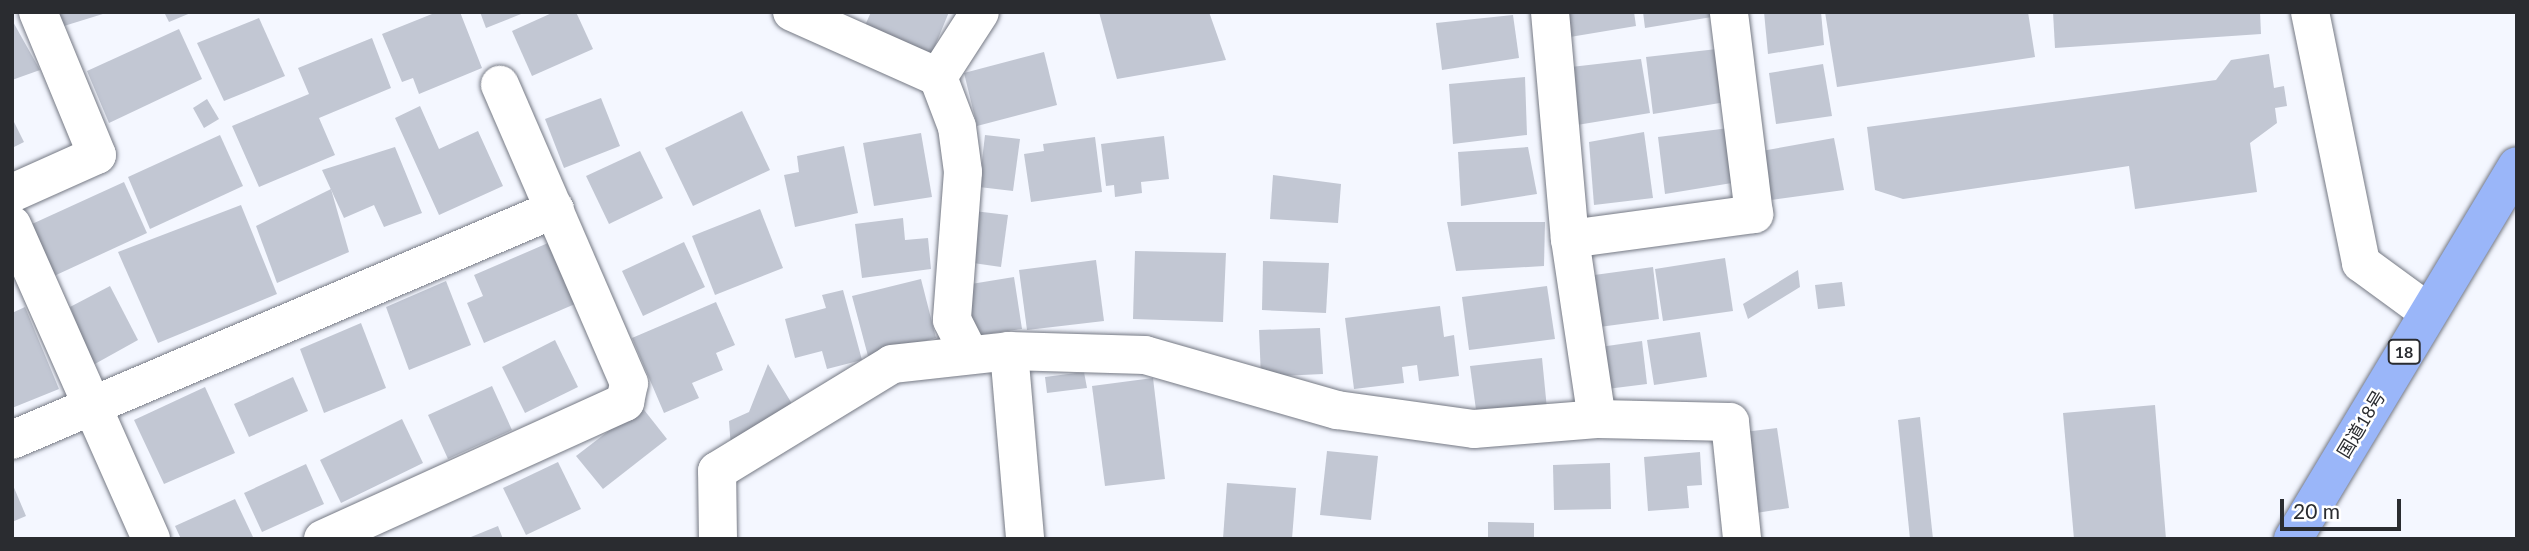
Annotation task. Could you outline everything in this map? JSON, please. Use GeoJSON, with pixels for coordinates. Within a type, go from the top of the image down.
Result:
{"type":"FeatureCollection","features":[{"type":"Feature","properties":{"kind":"highway","name":"国道18号"},"geometry":{"type":"LineString","coordinates":[[2292,539],[2517,166]]}},
{"type":"Feature","properties":{"kind":"street"},"geometry":{"type":"LineString","coordinates":[[12,194],[97,155],[38,12]]}},
{"type":"Feature","properties":{"kind":"street"},"geometry":{"type":"LineString","coordinates":[[792,12],[938,77],[957,127],[963,172],[952,320],[969,354]]}},
{"type":"Feature","properties":{"kind":"street"},"geometry":{"type":"LineString","coordinates":[[938,77],[980,12]]}},
{"type":"Feature","properties":{"kind":"street"},"geometry":{"type":"LineString","coordinates":[[1550,12],[1570,239],[1597,419]]}},
{"type":"Feature","properties":{"kind":"street"},"geometry":{"type":"LineString","coordinates":[[1570,239],[1754,214],[1728,12]]}},
{"type":"Feature","properties":{"kind":"street"},"geometry":{"type":"LineString","coordinates":[[2310,12],[2361,263],[2428,312]]}},
{"type":"Feature","properties":{"kind":"street"},"geometry":{"type":"LineString","coordinates":[[323,539],[625,402],[629,383],[500,85]]}},
{"type":"Feature","properties":{"kind":"street"},"geometry":{"type":"LineString","coordinates":[[12,440],[555,209]]}},
{"type":"Feature","properties":{"kind":"street"},"geometry":{"type":"LineString","coordinates":[[12,225],[151,539]]}},
{"type":"Feature","properties":{"kind":"street"},"geometry":{"type":"LineString","coordinates":[[1009,351],[1025,539]]}},
{"type":"Feature","properties":{"kind":"street"},"geometry":{"type":"LineString","coordinates":[[718,539],[717,471],[892,364],[1009,351],[1144,355],[1337,410],[1474,429],[1597,419],[1730,422],[1742,539]]}},
{"type":"Feature","properties":{"kind":"building"},"geometry":{"type":"Polygon","coordinates":[[[58,12],[106,12],[106,13],[64,26],[58,12]]]}},
{"type":"Feature","properties":{"kind":"building"},"geometry":{"type":"Polygon","coordinates":[[[164,12],[193,12],[169,22],[164,12]]]}},
{"type":"Feature","properties":{"kind":"building"},"geometry":{"type":"Polygon","coordinates":[[[437,12],[460,12],[482,68],[419,94],[413,78],[402,82],[382,34],[437,12]]]}},
{"type":"Feature","properties":{"kind":"building"},"geometry":{"type":"Polygon","coordinates":[[[480,12],[526,12],[486,28],[480,12]]]}},
{"type":"Feature","properties":{"kind":"building"},"geometry":{"type":"Polygon","coordinates":[[[554,12],[576,12],[593,49],[532,76],[512,31],[554,12]]]}},
{"type":"Feature","properties":{"kind":"building"},"geometry":{"type":"Polygon","coordinates":[[[871,12],[949,12],[930,58],[863,30],[871,12]]]}},
{"type":"Feature","properties":{"kind":"building"},"geometry":{"type":"Polygon","coordinates":[[[1099,12],[1209,12],[1226,60],[1117,79],[1099,12]]]}},
{"type":"Feature","properties":{"kind":"building"},"geometry":{"type":"Polygon","coordinates":[[[1561,12],[1634,12],[1636,26],[1564,38],[1561,12]]]}},
{"type":"Feature","properties":{"kind":"building"},"geometry":{"type":"Polygon","coordinates":[[[1643,12],[1717,12],[1718,16],[1645,28],[1643,12]]]}},
{"type":"Feature","properties":{"kind":"building"},"geometry":{"type":"Polygon","coordinates":[[[1764,12],[1821,12],[1824,45],[1768,54],[1764,12]]]}},
{"type":"Feature","properties":{"kind":"building"},"geometry":{"type":"Polygon","coordinates":[[[1825,12],[2028,12],[2035,57],[1837,87],[1825,12]]]}},
{"type":"Feature","properties":{"kind":"building"},"geometry":{"type":"Polygon","coordinates":[[[2053,12],[2260,12],[2261,34],[2055,48],[2053,12]]]}},
{"type":"Feature","properties":{"kind":"building"},"geometry":{"type":"Polygon","coordinates":[[[1513,15],[1519,58],[1442,70],[1436,23],[1513,15]]]}},
{"type":"Feature","properties":{"kind":"building"},"geometry":{"type":"Polygon","coordinates":[[[259,18],[285,76],[224,101],[197,43],[259,18]]]}},
{"type":"Feature","properties":{"kind":"building"},"geometry":{"type":"Polygon","coordinates":[[[12,20],[40,70],[12,80],[12,20]]]}},
{"type":"Feature","properties":{"kind":"building"},"geometry":{"type":"Polygon","coordinates":[[[179,29],[202,79],[109,123],[87,71],[179,29]]]}},
{"type":"Feature","properties":{"kind":"building"},"geometry":{"type":"Polygon","coordinates":[[[372,38],[391,88],[319,118],[335,155],[259,187],[232,126],[309,94],[298,68],[372,38]]]}},
{"type":"Feature","properties":{"kind":"building"},"geometry":{"type":"Polygon","coordinates":[[[1717,49],[1726,102],[1653,114],[1646,57],[1717,49]]]}},
{"type":"Feature","properties":{"kind":"building"},"geometry":{"type":"Polygon","coordinates":[[[1044,52],[1057,105],[977,126],[964,73],[1044,52]]]}},
{"type":"Feature","properties":{"kind":"building"},"geometry":{"type":"Polygon","coordinates":[[[2269,54],[2274,88],[2284,86],[2287,106],[2275,108],[2277,123],[2250,143],[2257,192],[2135,209],[2129,166],[1903,199],[1875,190],[1867,127],[2216,80],[2231,60],[2269,54]]]}},
{"type":"Feature","properties":{"kind":"building"},"geometry":{"type":"Polygon","coordinates":[[[1641,59],[1650,113],[1577,125],[1571,67],[1641,59]]]}},
{"type":"Feature","properties":{"kind":"building"},"geometry":{"type":"Polygon","coordinates":[[[1823,64],[1832,116],[1776,124],[1769,73],[1823,64]]]}},
{"type":"Feature","properties":{"kind":"building"},"geometry":{"type":"Polygon","coordinates":[[[1525,77],[1527,135],[1453,144],[1449,84],[1525,77]]]}},
{"type":"Feature","properties":{"kind":"building"},"geometry":{"type":"Polygon","coordinates":[[[601,98],[620,146],[564,168],[545,119],[601,98]]]}},
{"type":"Feature","properties":{"kind":"building"},"geometry":{"type":"Polygon","coordinates":[[[207,99],[219,119],[204,128],[193,108],[207,99]]]}},
{"type":"Feature","properties":{"kind":"building"},"geometry":{"type":"Polygon","coordinates":[[[420,106],[439,149],[478,131],[503,186],[439,215],[395,118],[420,106]]]}},
{"type":"Feature","properties":{"kind":"building"},"geometry":{"type":"Polygon","coordinates":[[[742,111],[770,170],[693,206],[665,148],[742,111]]]}},
{"type":"Feature","properties":{"kind":"building"},"geometry":{"type":"Polygon","coordinates":[[[12,118],[24,142],[12,148],[12,118]]]}},
{"type":"Feature","properties":{"kind":"building"},"geometry":{"type":"Polygon","coordinates":[[[1729,128],[1738,182],[1665,194],[1658,137],[1729,128]]]}},
{"type":"Feature","properties":{"kind":"building"},"geometry":{"type":"Polygon","coordinates":[[[1644,132],[1653,198],[1594,205],[1589,142],[1644,132]]]}},
{"type":"Feature","properties":{"kind":"building"},"geometry":{"type":"Polygon","coordinates":[[[921,133],[932,197],[874,206],[863,143],[921,133]]]}},
{"type":"Feature","properties":{"kind":"building"},"geometry":{"type":"Polygon","coordinates":[[[220,135],[243,186],[150,229],[128,177],[220,135]]]}},
{"type":"Feature","properties":{"kind":"building"},"geometry":{"type":"Polygon","coordinates":[[[985,135],[1020,139],[1013,191],[979,187],[985,135]]]}},
{"type":"Feature","properties":{"kind":"building"},"geometry":{"type":"Polygon","coordinates":[[[1164,136],[1169,179],[1141,182],[1142,193],[1115,197],[1114,185],[1106,186],[1101,144],[1164,136]]]}},
{"type":"Feature","properties":{"kind":"building"},"geometry":{"type":"Polygon","coordinates":[[[1095,137],[1102,192],[1031,202],[1024,154],[1044,151],[1043,144],[1095,137]]]}},
{"type":"Feature","properties":{"kind":"building"},"geometry":{"type":"Polygon","coordinates":[[[1834,138],[1844,190],[1771,200],[1762,151],[1834,138]]]}},
{"type":"Feature","properties":{"kind":"building"},"geometry":{"type":"Polygon","coordinates":[[[844,146],[858,213],[795,227],[784,175],[799,172],[797,156],[844,146]]]}},
{"type":"Feature","properties":{"kind":"building"},"geometry":{"type":"Polygon","coordinates":[[[395,147],[422,213],[384,227],[374,205],[344,218],[322,170],[395,147]]]}},
{"type":"Feature","properties":{"kind":"building"},"geometry":{"type":"Polygon","coordinates":[[[1528,147],[1537,194],[1461,206],[1458,152],[1528,147]]]}},
{"type":"Feature","properties":{"kind":"building"},"geometry":{"type":"Polygon","coordinates":[[[640,151],[663,198],[609,224],[586,176],[640,151]]]}},
{"type":"Feature","properties":{"kind":"building"},"geometry":{"type":"Polygon","coordinates":[[[1273,175],[1341,184],[1338,223],[1270,219],[1273,175]]]}},
{"type":"Feature","properties":{"kind":"building"},"geometry":{"type":"Polygon","coordinates":[[[124,182],[147,233],[54,276],[32,224],[124,182]]]}},
{"type":"Feature","properties":{"kind":"building"},"geometry":{"type":"Polygon","coordinates":[[[331,189],[349,252],[277,283],[256,226],[331,189]]]}},
{"type":"Feature","properties":{"kind":"building"},"geometry":{"type":"Polygon","coordinates":[[[241,205],[277,294],[158,343],[118,252],[241,205]]]}},
{"type":"Feature","properties":{"kind":"building"},"geometry":{"type":"Polygon","coordinates":[[[760,209],[783,268],[715,295],[692,236],[760,209]]]}},
{"type":"Feature","properties":{"kind":"building"},"geometry":{"type":"Polygon","coordinates":[[[974,211],[1008,215],[1001,267],[966,262],[974,211]]]}},
{"type":"Feature","properties":{"kind":"building"},"geometry":{"type":"Polygon","coordinates":[[[903,218],[905,240],[928,238],[931,269],[862,278],[855,224],[903,218]]]}},
{"type":"Feature","properties":{"kind":"building"},"geometry":{"type":"Polygon","coordinates":[[[1447,222],[1545,222],[1544,266],[1456,271],[1447,222]]]}},
{"type":"Feature","properties":{"kind":"building"},"geometry":{"type":"Polygon","coordinates":[[[684,242],[705,287],[643,316],[622,271],[684,242]]]}},
{"type":"Feature","properties":{"kind":"building"},"geometry":{"type":"Polygon","coordinates":[[[548,243],[575,304],[484,343],[467,303],[483,296],[474,275],[548,243]]]}},
{"type":"Feature","properties":{"kind":"building"},"geometry":{"type":"Polygon","coordinates":[[[1135,251],[1226,253],[1223,322],[1133,319],[1135,251]]]}},
{"type":"Feature","properties":{"kind":"building"},"geometry":{"type":"Polygon","coordinates":[[[1725,258],[1733,311],[1663,321],[1655,269],[1725,258]]]}},
{"type":"Feature","properties":{"kind":"building"},"geometry":{"type":"Polygon","coordinates":[[[1096,260],[1104,321],[1027,330],[1019,270],[1096,260]]]}},
{"type":"Feature","properties":{"kind":"building"},"geometry":{"type":"Polygon","coordinates":[[[1263,261],[1329,263],[1326,313],[1262,310],[1263,261]]]}},
{"type":"Feature","properties":{"kind":"building"},"geometry":{"type":"Polygon","coordinates":[[[1653,267],[1659,319],[1592,328],[1587,276],[1653,267]]]}},
{"type":"Feature","properties":{"kind":"building"},"geometry":{"type":"Polygon","coordinates":[[[1798,270],[1800,287],[1748,319],[1743,304],[1798,270]]]}},
{"type":"Feature","properties":{"kind":"building"},"geometry":{"type":"Polygon","coordinates":[[[1014,277],[1022,329],[973,336],[965,285],[1014,277]]]}},
{"type":"Feature","properties":{"kind":"building"},"geometry":{"type":"Polygon","coordinates":[[[921,279],[936,338],[868,356],[852,296],[921,279]]]}},
{"type":"Feature","properties":{"kind":"building"},"geometry":{"type":"Polygon","coordinates":[[[446,281],[471,345],[409,370],[386,307],[446,281]]]}},
{"type":"Feature","properties":{"kind":"building"},"geometry":{"type":"Polygon","coordinates":[[[1842,282],[1845,306],[1818,309],[1815,285],[1842,282]]]}},
{"type":"Feature","properties":{"kind":"building"},"geometry":{"type":"Polygon","coordinates":[[[110,286],[138,340],[93,365],[70,307],[110,286]]]}},
{"type":"Feature","properties":{"kind":"building"},"geometry":{"type":"Polygon","coordinates":[[[1547,286],[1555,339],[1469,350],[1462,297],[1547,286]]]}},
{"type":"Feature","properties":{"kind":"building"},"geometry":{"type":"Polygon","coordinates":[[[843,290],[862,360],[827,369],[822,351],[795,358],[785,319],[826,308],[822,295],[843,290]]]}},
{"type":"Feature","properties":{"kind":"building"},"geometry":{"type":"Polygon","coordinates":[[[716,302],[735,345],[716,353],[723,370],[692,383],[699,398],[664,413],[632,338],[716,302]]]}},
{"type":"Feature","properties":{"kind":"building"},"geometry":{"type":"Polygon","coordinates":[[[1440,306],[1444,337],[1454,335],[1459,376],[1419,381],[1417,365],[1402,367],[1404,383],[1354,389],[1345,318],[1440,306]]]}},
{"type":"Feature","properties":{"kind":"building"},"geometry":{"type":"Polygon","coordinates":[[[25,307],[59,389],[12,408],[12,313],[25,307]]]}},
{"type":"Feature","properties":{"kind":"building"},"geometry":{"type":"Polygon","coordinates":[[[361,323],[386,388],[324,413],[300,349],[361,323]]]}},
{"type":"Feature","properties":{"kind":"building"},"geometry":{"type":"Polygon","coordinates":[[[1320,328],[1323,374],[1261,377],[1259,330],[1320,328]]]}},
{"type":"Feature","properties":{"kind":"building"},"geometry":{"type":"Polygon","coordinates":[[[1700,332],[1707,377],[1654,385],[1647,340],[1700,332]]]}},
{"type":"Feature","properties":{"kind":"building"},"geometry":{"type":"Polygon","coordinates":[[[555,340],[578,387],[525,413],[502,367],[555,340]]]}},
{"type":"Feature","properties":{"kind":"building"},"geometry":{"type":"Polygon","coordinates":[[[1642,341],[1647,384],[1599,390],[1593,348],[1642,341]]]}},
{"type":"Feature","properties":{"kind":"building"},"geometry":{"type":"Polygon","coordinates":[[[1542,358],[1547,409],[1477,417],[1470,366],[1542,358]]]}},
{"type":"Feature","properties":{"kind":"building"},"geometry":{"type":"Polygon","coordinates":[[[768,364],[797,412],[731,449],[729,421],[749,412],[768,364]]]}},
{"type":"Feature","properties":{"kind":"building"},"geometry":{"type":"Polygon","coordinates":[[[1084,372],[1087,388],[1047,393],[1045,377],[1084,372]]]}},
{"type":"Feature","properties":{"kind":"building"},"geometry":{"type":"Polygon","coordinates":[[[293,377],[308,411],[249,437],[234,404],[293,377]]]}},
{"type":"Feature","properties":{"kind":"building"},"geometry":{"type":"Polygon","coordinates":[[[1153,378],[1165,479],[1105,486],[1092,386],[1153,378]]]}},
{"type":"Feature","properties":{"kind":"building"},"geometry":{"type":"Polygon","coordinates":[[[492,386],[512,430],[448,459],[428,415],[492,386]]]}},
{"type":"Feature","properties":{"kind":"building"},"geometry":{"type":"Polygon","coordinates":[[[205,387],[235,453],[164,484],[134,420],[205,387]]]}},
{"type":"Feature","properties":{"kind":"building"},"geometry":{"type":"Polygon","coordinates":[[[2155,405],[2166,539],[2074,539],[2063,413],[2155,405]]]}},
{"type":"Feature","properties":{"kind":"building"},"geometry":{"type":"Polygon","coordinates":[[[641,406],[667,439],[603,489],[576,456],[641,406]]]}},
{"type":"Feature","properties":{"kind":"building"},"geometry":{"type":"Polygon","coordinates":[[[1920,417],[1933,539],[1910,539],[1898,420],[1920,417]]]}},
{"type":"Feature","properties":{"kind":"building"},"geometry":{"type":"Polygon","coordinates":[[[402,419],[423,463],[341,503],[320,460],[402,419]]]}},
{"type":"Feature","properties":{"kind":"building"},"geometry":{"type":"Polygon","coordinates":[[[1777,428],[1789,508],[1756,513],[1744,432],[1777,428]]]}},
{"type":"Feature","properties":{"kind":"building"},"geometry":{"type":"Polygon","coordinates":[[[1327,451],[1378,456],[1371,520],[1320,515],[1327,451]]]}},
{"type":"Feature","properties":{"kind":"building"},"geometry":{"type":"Polygon","coordinates":[[[1700,452],[1702,485],[1687,486],[1689,508],[1648,511],[1644,457],[1700,452]]]}},
{"type":"Feature","properties":{"kind":"building"},"geometry":{"type":"Polygon","coordinates":[[[558,462],[581,509],[526,535],[503,488],[558,462]]]}},
{"type":"Feature","properties":{"kind":"building"},"geometry":{"type":"Polygon","coordinates":[[[1610,463],[1611,509],[1554,510],[1553,465],[1610,463]]]}},
{"type":"Feature","properties":{"kind":"building"},"geometry":{"type":"Polygon","coordinates":[[[306,464],[324,504],[262,532],[244,493],[306,464]]]}},
{"type":"Feature","properties":{"kind":"building"},"geometry":{"type":"Polygon","coordinates":[[[12,483],[26,516],[12,522],[12,483]]]}},
{"type":"Feature","properties":{"kind":"building"},"geometry":{"type":"Polygon","coordinates":[[[1227,483],[1296,488],[1292,539],[1223,539],[1227,483]]]}},
{"type":"Feature","properties":{"kind":"building"},"geometry":{"type":"Polygon","coordinates":[[[235,499],[253,537],[181,539],[175,526],[235,499]]]}},
{"type":"Feature","properties":{"kind":"building"},"geometry":{"type":"Polygon","coordinates":[[[1488,522],[1534,523],[1534,539],[1488,539],[1488,522]]]}},
{"type":"Feature","properties":{"kind":"building"},"geometry":{"type":"Polygon","coordinates":[[[498,526],[503,539],[466,539],[498,526]]]}}]}
